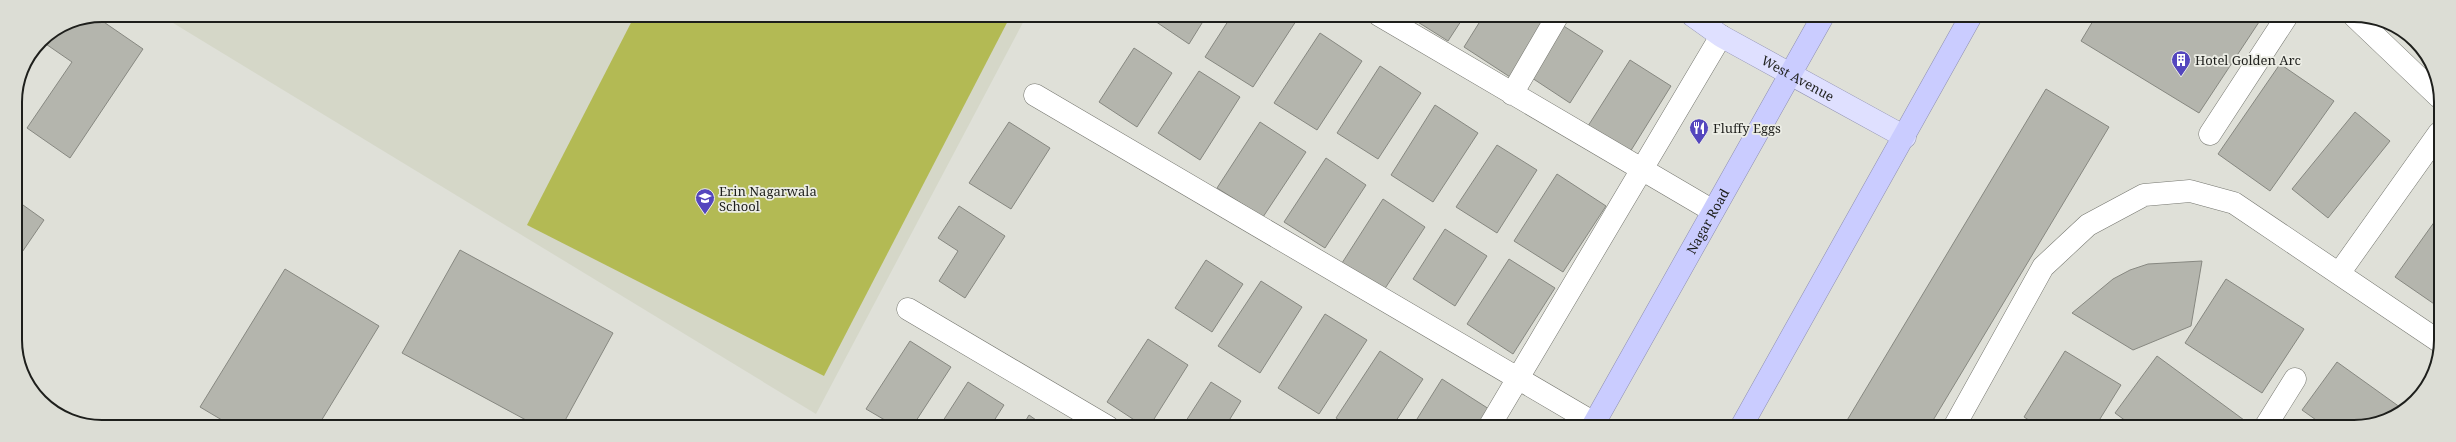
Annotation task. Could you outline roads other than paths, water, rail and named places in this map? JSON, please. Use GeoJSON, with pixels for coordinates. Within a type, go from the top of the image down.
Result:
{"type":"FeatureCollection","features":[{"type":"Feature","properties":{"kind":"highway","name":"Nagar Road"},"geometry":{"type":"LineString","coordinates":[[1596,420],[1820,22]]}},
{"type":"Feature","properties":{"kind":"highway"},"geometry":{"type":"LineString","coordinates":[[1745,420],[1905,137],[1968,22]]}},
{"type":"Feature","properties":{"kind":"main road","name":"West Avenue"},"geometry":{"type":"LineString","coordinates":[[1701,22],[1721,36],[1790,75],[1905,137]]}},
{"type":"Feature","properties":{"kind":"street"},"geometry":{"type":"LineString","coordinates":[[1391,22],[1642,171],[1713,211]]}},
{"type":"Feature","properties":{"kind":"street"},"geometry":{"type":"LineString","coordinates":[[1512,94],[1554,22]]}},
{"type":"Feature","properties":{"kind":"street"},"geometry":{"type":"LineString","coordinates":[[2210,134],[2283,22]]}},
{"type":"Feature","properties":{"kind":"street"},"geometry":{"type":"LineString","coordinates":[[2361,23],[2433,91]]}},
{"type":"Feature","properties":{"kind":"street"},"geometry":{"type":"LineString","coordinates":[[1492,420],[1642,171],[1721,36]]}},
{"type":"Feature","properties":{"kind":"street"},"geometry":{"type":"LineString","coordinates":[[1035,95],[1585,420]]}},
{"type":"Feature","properties":{"kind":"street"},"geometry":{"type":"LineString","coordinates":[[2340,272],[2434,141]]}},
{"type":"Feature","properties":{"kind":"street"},"geometry":{"type":"LineString","coordinates":[[1958,420],[2043,268],[2088,225],[2144,195],[2190,191],[2234,203],[2340,272],[2434,338]]}},
{"type":"Feature","properties":{"kind":"street"},"geometry":{"type":"LineString","coordinates":[[908,309],[1096,420]]}},
{"type":"Feature","properties":{"kind":"street"},"geometry":{"type":"LineString","coordinates":[[2269,420],[2295,379]]}},
{"type":"Feature","properties":{"kind":"place","name":"Hotel Golden Arc"},"geometry":{"type":"Point","coordinates":[2181,77]}},
{"type":"Feature","properties":{"kind":"place","name":"Fluffy Eggs"},"geometry":{"type":"Point","coordinates":[1699,145]}},
{"type":"Feature","properties":{"kind":"place","name":"Erin Nagarwala School"},"geometry":{"type":"Point","coordinates":[705,215]}}]}
